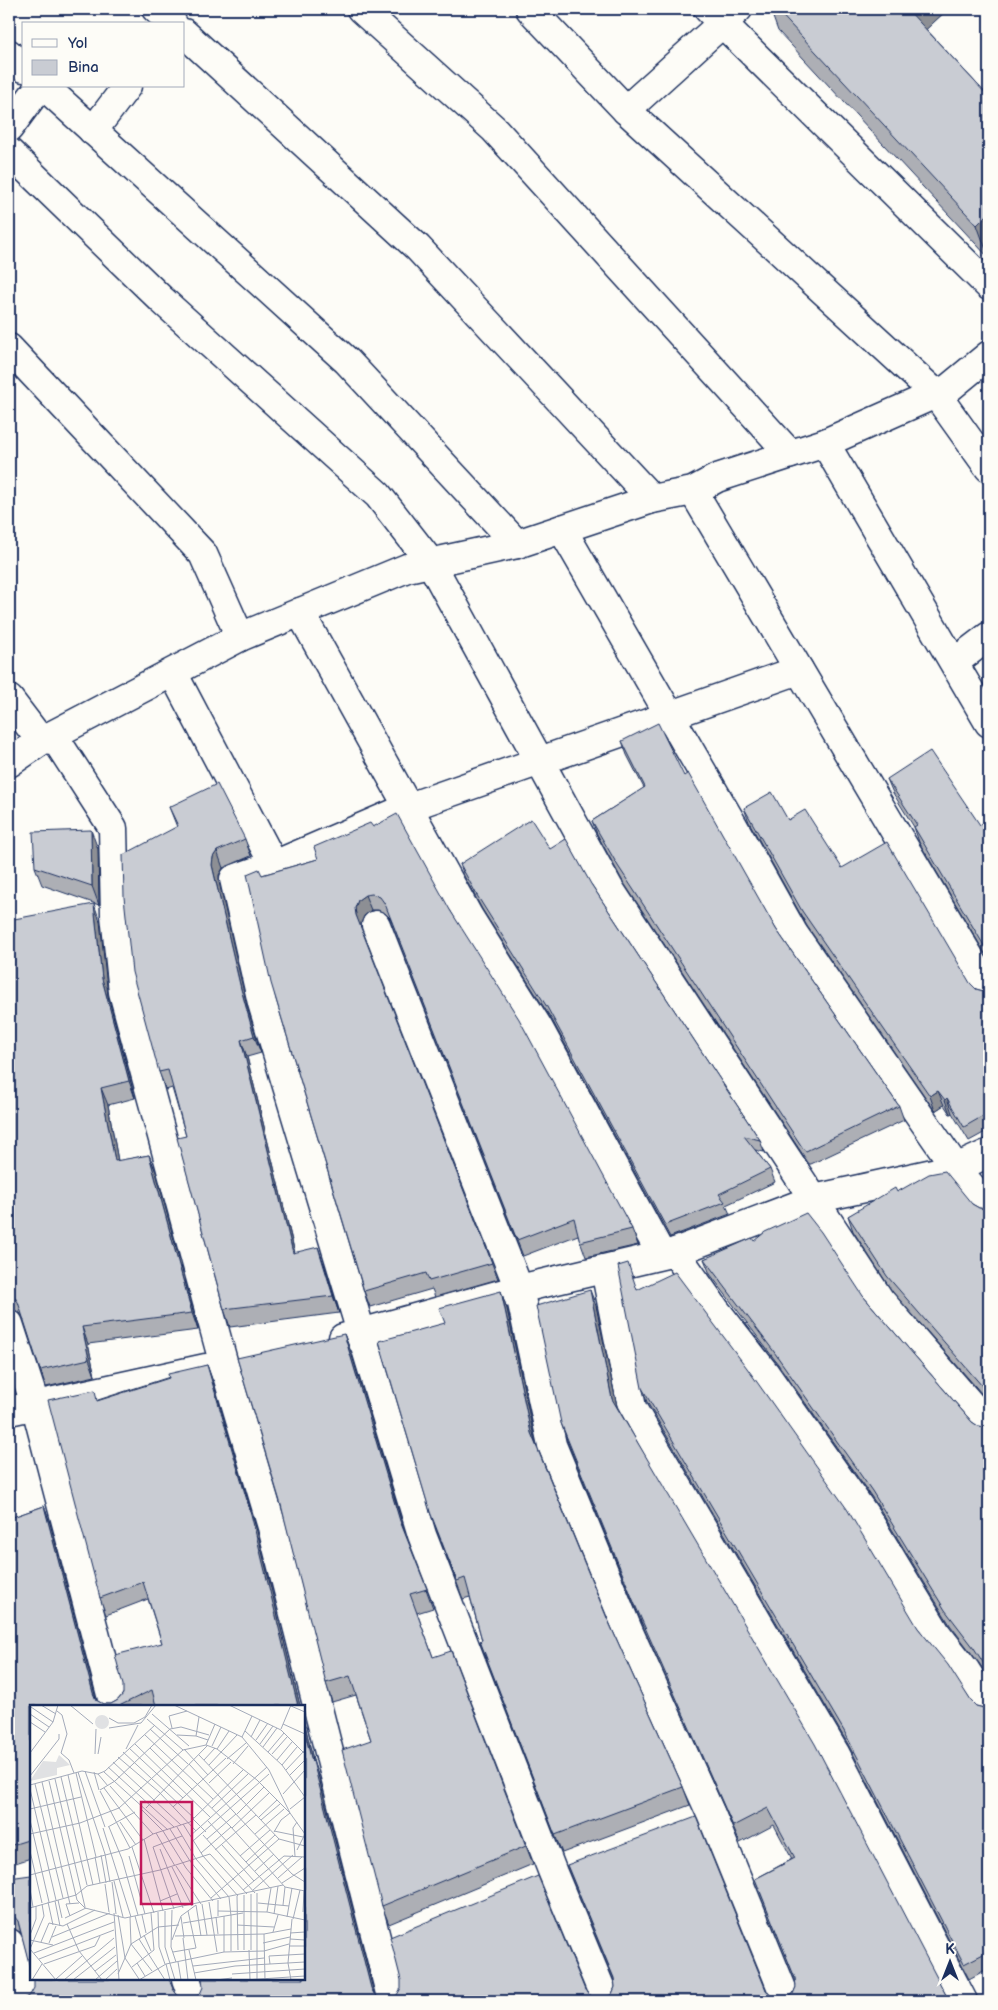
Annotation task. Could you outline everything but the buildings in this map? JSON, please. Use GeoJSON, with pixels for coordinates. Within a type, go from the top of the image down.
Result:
{"type":"FeatureCollection","features":[{"type":"Feature","properties":{"kind":"street"},"geometry":{"type":"LineString","coordinates":[[156,9],[172,22]]}},
{"type":"Feature","properties":{"kind":"street"},"geometry":{"type":"LineString","coordinates":[[176,22],[186,9]]}},
{"type":"Feature","properties":{"kind":"street"},"geometry":{"type":"LineString","coordinates":[[361,9],[494,129],[790,454]]}},
{"type":"Feature","properties":{"kind":"street"},"geometry":{"type":"LineString","coordinates":[[530,9],[626,110],[936,394],[989,468]]}},
{"type":"Feature","properties":{"kind":"street"},"geometry":{"type":"LineString","coordinates":[[626,110],[723,14],[989,286]]}},
{"type":"Feature","properties":{"kind":"street"},"geometry":{"type":"LineString","coordinates":[[185,34],[418,248],[652,499]]}},
{"type":"Feature","properties":{"kind":"street"},"geometry":{"type":"LineString","coordinates":[[9,54],[22,66]]}},
{"type":"Feature","properties":{"kind":"street"},"geometry":{"type":"LineString","coordinates":[[9,128],[39,88]]}},
{"type":"Feature","properties":{"kind":"street"},"geometry":{"type":"LineString","coordinates":[[46,88],[347,361],[517,544]]}},
{"type":"Feature","properties":{"kind":"street"},"geometry":{"type":"LineString","coordinates":[[93,131],[125,88]]}},
{"type":"Feature","properties":{"kind":"street"},"geometry":{"type":"LineString","coordinates":[[9,152],[162,300],[378,495],[431,563],[609,888],[880,1300],[989,1426]]}},
{"type":"Feature","properties":{"kind":"street"},"geometry":{"type":"LineString","coordinates":[[9,348],[203,554],[240,637]]}},
{"type":"Feature","properties":{"kind":"street"},"geometry":{"type":"LineString","coordinates":[[9,763],[47,738],[240,637],[407,568],[517,544],[652,499],[693,491],[717,478],[825,443],[949,388],[989,354]]}},
{"type":"Feature","properties":{"kind":"street"},"geometry":{"type":"LineString","coordinates":[[825,443],[955,662],[989,724]]}},
{"type":"Feature","properties":{"kind":"street"},"geometry":{"type":"LineString","coordinates":[[693,491],[989,990]]}},
{"type":"Feature","properties":{"kind":"street"},"geometry":{"type":"LineString","coordinates":[[562,529],[794,934],[956,1168],[989,1208]]}},
{"type":"Feature","properties":{"kind":"street"},"geometry":{"type":"LineString","coordinates":[[300,612],[469,917],[538,1027],[668,1253],[765,1373],[865,1515],[937,1634],[966,1671],[989,1707]]}},
{"type":"Feature","properties":{"kind":"street"},"geometry":{"type":"LineString","coordinates":[[955,662],[989,636]]}},
{"type":"Feature","properties":{"kind":"street"},"geometry":{"type":"LineString","coordinates":[[606,2001],[553,1874],[422,1535],[262,1003],[234,880],[274,865],[409,806],[799,670]]}},
{"type":"Feature","properties":{"kind":"street"},"geometry":{"type":"LineString","coordinates":[[172,673],[274,865]]}},
{"type":"Feature","properties":{"kind":"street"},"geometry":{"type":"LineString","coordinates":[[9,699],[47,738],[113,828],[115,915],[123,992],[224,1365],[272,1527],[392,2001]]}},
{"type":"Feature","properties":{"kind":"street"},"geometry":{"type":"LineString","coordinates":[[376,925],[519,1289],[552,1445],[628,1630],[712,1814],[787,2001]]}},
{"type":"Feature","properties":{"kind":"street"},"geometry":{"type":"LineString","coordinates":[[315,1344],[361,1334],[519,1289],[668,1253],[814,1199],[956,1168],[989,1153]]}},
{"type":"Feature","properties":{"kind":"street"},"geometry":{"type":"LineString","coordinates":[[605,1268],[632,1408],[835,1753],[963,2001]]}},
{"type":"Feature","properties":{"kind":"street"},"geometry":{"type":"LineString","coordinates":[[9,1324],[35,1404],[114,1705]]}},
{"type":"Feature","properties":{"kind":"street"},"geometry":{"type":"LineString","coordinates":[[9,1411],[251,1359]]}},
{"type":"Feature","properties":{"kind":"street"},"geometry":{"type":"LineString","coordinates":[[684,1825],[712,1814]]}},
{"type":"Feature","properties":{"kind":"street"},"geometry":{"type":"LineString","coordinates":[[378,1945],[405,1934]]}},
{"type":"Feature","properties":{"kind":"street"},"geometry":{"type":"LineString","coordinates":[[9,1944],[25,2001]]}},
{"type":"Feature","properties":{"kind":"street"},"geometry":{"type":"LineString","coordinates":[[186,1980],[194,2001]]}}]}
